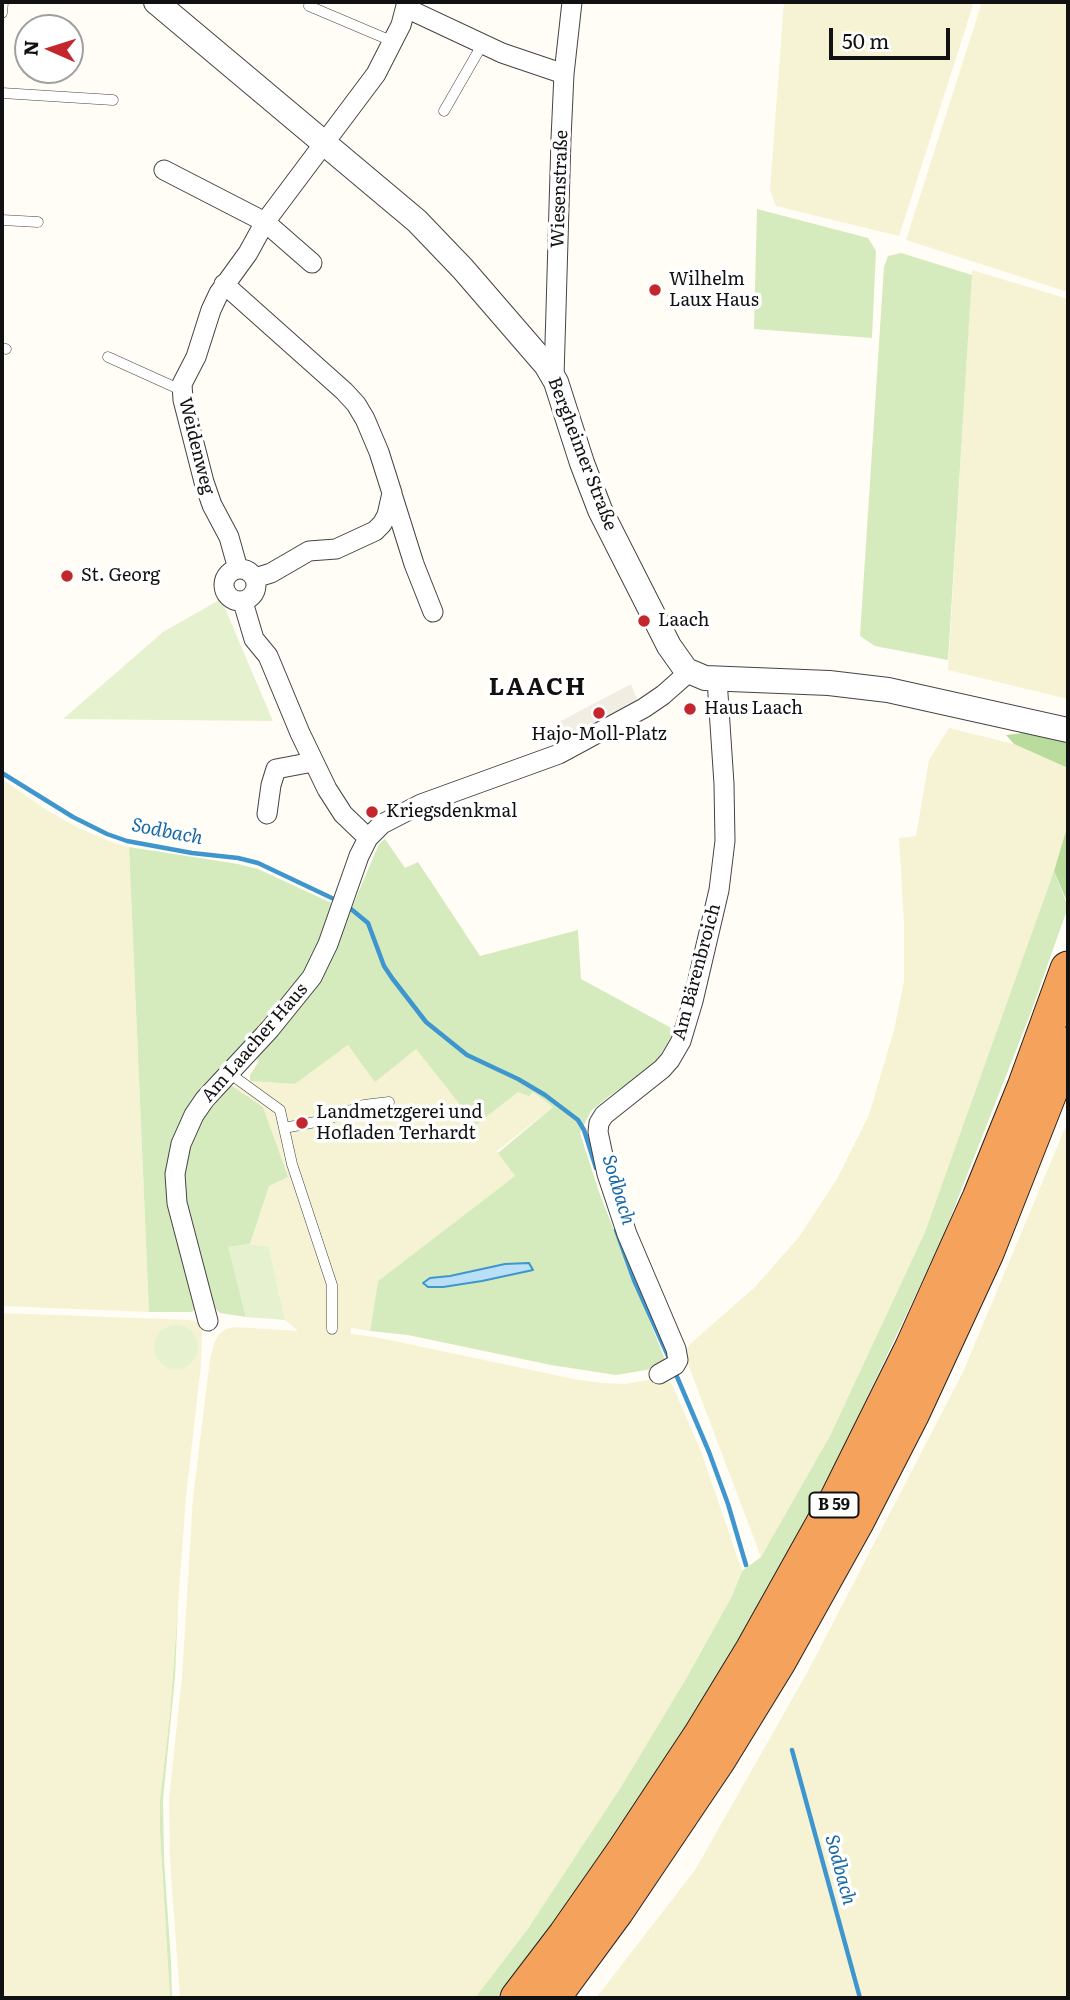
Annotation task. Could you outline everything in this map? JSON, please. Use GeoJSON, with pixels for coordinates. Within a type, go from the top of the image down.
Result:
{"type":"FeatureCollection","features":[{"type":"Feature","properties":{"kind":"highway","name":"B 59"},"geometry":{"type":"LineString","coordinates":[[518,1998],[626,1849],[706,1728],[771,1619],[838,1498],[917,1338],[980,1198],[1025,1087],[1068,968]]}},
{"type":"Feature","properties":{"kind":"highway","name":"B 59"},"geometry":{"type":"LineString","coordinates":[[552,1998],[610,1919],[717,1761],[779,1660],[856,1522],[908,1422],[986,1253],[1068,1045]]}},
{"type":"Feature","properties":{"kind":"street","name":"Bergheimer Straße"},"geometry":{"type":"LineString","coordinates":[[156,2],[396,202],[436,239],[498,308],[554,377],[600,510],[669,646],[689,672]]}},
{"type":"Feature","properties":{"kind":"street","name":"Wiesenstraße"},"geometry":{"type":"LineString","coordinates":[[554,377],[561,139],[572,2]]}},
{"type":"Feature","properties":{"kind":"street","name":"Weidenweg"},"geometry":{"type":"LineString","coordinates":[[246,573],[206,491],[181,390],[184,379],[224,284],[248,253],[265,222],[370,84],[394,42],[407,5]]}},
{"type":"Feature","properties":{"kind":"street"},"geometry":{"type":"LineString","coordinates":[[407,5],[482,45],[565,74]]}},
{"type":"Feature","properties":{"kind":"street"},"geometry":{"type":"LineString","coordinates":[[164,170],[265,222],[312,262]]}},
{"type":"Feature","properties":{"kind":"street"},"geometry":{"type":"LineString","coordinates":[[224,284],[356,404],[379,452],[414,564],[433,612]]}},
{"type":"Feature","properties":{"kind":"street"},"geometry":{"type":"LineString","coordinates":[[246,573],[257,588],[255,593],[243,602],[229,597],[224,589],[228,574],[277,570],[309,551],[336,549],[374,531],[387,515],[391,493]]}},
{"type":"Feature","properties":{"kind":"street"},"geometry":{"type":"LineString","coordinates":[[243,602],[251,633],[268,656],[313,762],[336,804],[368,838]]}},
{"type":"Feature","properties":{"kind":"street"},"geometry":{"type":"LineString","coordinates":[[689,672],[718,679],[852,685],[888,690],[1068,730]]}},
{"type":"Feature","properties":{"kind":"street","name":"Am Laacher Haus"},"geometry":{"type":"LineString","coordinates":[[208,1321],[178,1212],[175,1174],[181,1144],[194,1115],[212,1091],[306,987],[318,967],[368,838],[382,824],[414,806],[544,761],[583,741],[644,708],[689,672]]}},
{"type":"Feature","properties":{"kind":"street","name":"Am Bärenbroich"},"geometry":{"type":"LineString","coordinates":[[668,1370],[678,1360],[675,1345],[629,1241],[607,1174],[598,1132],[604,1115],[670,1060],[681,1041],[693,1001],[719,890],[724,841],[724,784],[718,679]]}},
{"type":"Feature","properties":{"kind":"street"},"geometry":{"type":"LineString","coordinates":[[267,814],[276,769],[313,762]]}},
{"type":"Feature","properties":{"kind":"lane"},"geometry":{"type":"LineString","coordinates":[[2,13],[3,2]]}},
{"type":"Feature","properties":{"kind":"lane"},"geometry":{"type":"LineString","coordinates":[[309,6],[394,42]]}},
{"type":"Feature","properties":{"kind":"lane"},"geometry":{"type":"LineString","coordinates":[[444,111],[482,45]]}},
{"type":"Feature","properties":{"kind":"lane"},"geometry":{"type":"LineString","coordinates":[[2,93],[113,100]]}},
{"type":"Feature","properties":{"kind":"lane"},"geometry":{"type":"LineString","coordinates":[[2,220],[38,222]]}},
{"type":"Feature","properties":{"kind":"lane"},"geometry":{"type":"LineString","coordinates":[[108,357],[181,390]]}},
{"type":"Feature","properties":{"kind":"lane"},"geometry":{"type":"LineString","coordinates":[[229,1073],[280,1110],[292,1164],[332,1285],[332,1329]]}},
{"type":"Feature","properties":{"kind":"lane"},"geometry":{"type":"LineString","coordinates":[[284,1128],[326,1120],[364,1105],[389,1102]]}},
{"type":"Feature","properties":{"kind":"shaded area"},"geometry":{"type":"Polygon","coordinates":[[[784,2],[974,2],[899,236],[776,206],[770,190],[784,2]]]}},
{"type":"Feature","properties":{"kind":"shaded area"},"geometry":{"type":"Polygon","coordinates":[[[982,2],[1068,2],[1068,292],[906,240],[982,2]]]}},
{"type":"Feature","properties":{"kind":"shaded area"},"geometry":{"type":"Polygon","coordinates":[[[972,270],[1068,299],[1068,699],[948,670],[972,270]]]}},
{"type":"Feature","properties":{"kind":"shaded area","name":"Hajo-Moll-Platz"},"geometry":{"type":"Polygon","coordinates":[[[631,684],[639,704],[569,740],[559,722],[631,684]]]}},
{"type":"Feature","properties":{"kind":"shaded area"},"geometry":{"type":"Polygon","coordinates":[[[949,728],[1014,744],[1068,768],[1068,824],[1008,1003],[925,1232],[830,1437],[761,1557],[688,1364],[686,1351],[690,1344],[755,1287],[799,1237],[837,1179],[869,1115],[894,1030],[904,981],[899,838],[916,836],[929,760],[949,728]]]}},
{"type":"Feature","properties":{"kind":"shaded area"},"geometry":{"type":"Polygon","coordinates":[[[2,779],[48,811],[81,829],[129,847],[149,1312],[2,1306],[2,779]]]}},
{"type":"Feature","properties":{"kind":"shaded area"},"geometry":{"type":"Polygon","coordinates":[[[348,1045],[416,1049],[476,1125],[519,1091],[533,1092],[553,1107],[497,1151],[515,1176],[378,1281],[370,1331],[351,1328],[351,1334],[602,1383],[625,1384],[664,1377],[672,1384],[702,1454],[742,1571],[732,1596],[687,1677],[621,1787],[527,1930],[475,1998],[180,1998],[170,1860],[169,1799],[182,1677],[193,1498],[210,1359],[218,1335],[226,1329],[235,1327],[298,1331],[285,1320],[269,1247],[250,1244],[269,1185],[287,1177],[263,1107],[232,1086],[250,1081],[295,1084],[348,1045]]]}},
{"type":"Feature","properties":{"kind":"shaded area"},"geometry":{"type":"Polygon","coordinates":[[[1068,1121],[1068,1998],[596,1998],[695,1870],[807,1673],[963,1372],[1068,1121]]]}},
{"type":"Feature","properties":{"kind":"shaded area"},"geometry":{"type":"Polygon","coordinates":[[[2,1313],[190,1320],[197,1322],[202,1328],[170,1714],[160,1799],[170,1998],[2,1998],[2,1313]]]}},
{"type":"Feature","properties":{"kind":"green space"},"geometry":{"type":"Polygon","coordinates":[[[757,209],[868,238],[876,251],[872,338],[754,329],[757,209]]]}},
{"type":"Feature","properties":{"kind":"green space"},"geometry":{"type":"Polygon","coordinates":[[[901,253],[972,275],[948,660],[875,646],[860,636],[884,267],[888,256],[901,253]]]}},
{"type":"Feature","properties":{"kind":"green space"},"geometry":{"type":"Polygon","coordinates":[[[221,599],[273,721],[63,719],[163,632],[221,599]]]}},
{"type":"Feature","properties":{"kind":"green space"},"geometry":{"type":"Polygon","coordinates":[[[1032,732],[1068,741],[1068,768],[1014,744],[1006,735],[1032,732]]]}},
{"type":"Feature","properties":{"kind":"green space"},"geometry":{"type":"Polygon","coordinates":[[[1068,824],[1068,904],[1054,871],[1068,824]]]}},
{"type":"Feature","properties":{"kind":"green space"},"geometry":{"type":"Polygon","coordinates":[[[385,839],[405,868],[418,862],[480,956],[578,930],[581,979],[675,1030],[660,1056],[644,1072],[591,1111],[580,1133],[599,1192],[665,1360],[652,1369],[616,1375],[551,1365],[408,1335],[370,1331],[378,1281],[515,1176],[498,1153],[553,1107],[533,1092],[529,1096],[518,1092],[476,1125],[416,1049],[375,1082],[348,1045],[295,1084],[250,1081],[250,1075],[259,1061],[256,1058],[320,974],[379,844],[385,839]]]}},
{"type":"Feature","properties":{"kind":"green space"},"geometry":{"type":"Polygon","coordinates":[[[129,847],[258,869],[338,906],[315,963],[179,1138],[196,1307],[192,1312],[149,1312],[129,847]]]}},
{"type":"Feature","properties":{"kind":"green space"},"geometry":{"type":"Polygon","coordinates":[[[1054,871],[1068,907],[1031,1012],[942,1239],[844,1446],[784,1562],[650,1784],[574,1895],[498,1998],[475,1998],[527,1930],[621,1787],[687,1677],[732,1596],[742,1571],[761,1557],[830,1436],[925,1232],[1054,871]]]}},
{"type":"Feature","properties":{"kind":"green space"},"geometry":{"type":"Polygon","coordinates":[[[232,1086],[263,1107],[288,1177],[269,1186],[250,1244],[229,1247],[246,1317],[220,1313],[212,1305],[187,1227],[183,1150],[220,1089],[232,1086]]]}},
{"type":"Feature","properties":{"kind":"green space"},"geometry":{"type":"Polygon","coordinates":[[[250,1244],[269,1247],[285,1320],[246,1317],[228,1247],[250,1244]]]}},
{"type":"Feature","properties":{"kind":"green space"},"geometry":{"type":"Polygon","coordinates":[[[176,1325],[192,1331],[198,1347],[192,1363],[176,1369],[160,1363],[154,1347],[160,1331],[176,1325]]]}},
{"type":"Feature","properties":{"kind":"green space"},"geometry":{"type":"Polygon","coordinates":[[[178,1606],[175,1677],[163,1799],[171,1962],[170,1998],[160,1799],[178,1606]]]}},
{"type":"Feature","properties":{"kind":"water"},"geometry":{"type":"Polygon","coordinates":[[[529,1263],[533,1270],[482,1281],[443,1287],[428,1287],[423,1283],[430,1278],[505,1264],[529,1263]]]}},
{"type":"Feature","properties":{"kind":"waterway","name":"Sodbach"},"geometry":{"type":"LineString","coordinates":[[2,773],[73,817],[107,834],[127,841],[258,863],[336,900]]}},
{"type":"Feature","properties":{"kind":"waterway","name":"Sodbach"},"geometry":{"type":"LineString","coordinates":[[351,909],[368,923],[384,966],[426,1022],[467,1055],[518,1079],[578,1120],[584,1130],[596,1168]]}},
{"type":"Feature","properties":{"kind":"waterway","name":"Sodbach"},"geometry":{"type":"LineString","coordinates":[[616,1230],[634,1280],[669,1358]]}},
{"type":"Feature","properties":{"kind":"waterway","name":"Sodbach"},"geometry":{"type":"LineString","coordinates":[[675,1372],[709,1452],[746,1565]]}},
{"type":"Feature","properties":{"kind":"waterway","name":"Sodbach"},"geometry":{"type":"LineString","coordinates":[[792,1750],[860,1998]]}},
{"type":"Feature","properties":{"kind":"place","name":"Wilhelm Laux Haus"},"geometry":{"type":"Point","coordinates":[655,290]}},
{"type":"Feature","properties":{"kind":"place","name":"St. Georg"},"geometry":{"type":"Point","coordinates":[67,576]}},
{"type":"Feature","properties":{"kind":"place","name":"Laach"},"geometry":{"type":"Point","coordinates":[644,621]}},
{"type":"Feature","properties":{"kind":"place","name":"Haus Laach"},"geometry":{"type":"Point","coordinates":[690,709]}},
{"type":"Feature","properties":{"kind":"place","name":"Hajo-Moll-Platz"},"geometry":{"type":"Point","coordinates":[599,713]}},
{"type":"Feature","properties":{"kind":"place","name":"Kriegsdenkmal"},"geometry":{"type":"Point","coordinates":[372,812]}},
{"type":"Feature","properties":{"kind":"place","name":"Landmetzgerei und Hofladen Terhardt"},"geometry":{"type":"Point","coordinates":[302,1123]}},
{"type":"Feature","properties":{"kind":"district","name":"LAACH"},"geometry":{"type":"Point","coordinates":[538,688]}}]}
